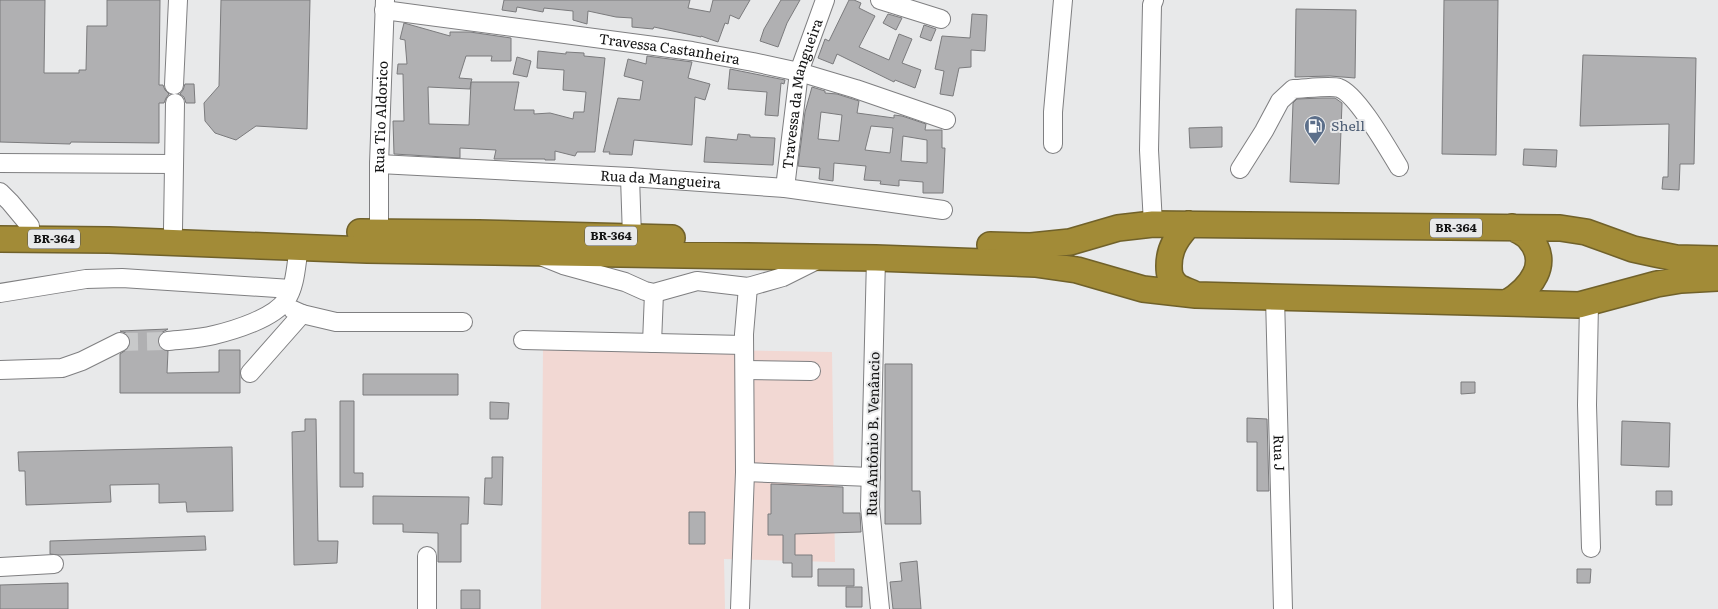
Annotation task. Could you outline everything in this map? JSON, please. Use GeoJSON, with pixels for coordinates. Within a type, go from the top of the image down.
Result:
{"type":"FeatureCollection","features":[{"type":"Feature","properties":{"kind":"highway","name":"BR-364"},"geometry":{"type":"LineString","coordinates":[[0,226],[1031,246],[1070,242],[1118,228],[1153,224],[1512,227],[1560,228],[1586,232],[1634,249],[1656,254],[1676,258],[1718,259]]}},
{"type":"Feature","properties":{"kind":"highway"},"geometry":{"type":"LineString","coordinates":[[1189,224],[1171,248],[1169,277],[1176,285],[1196,295]]}},
{"type":"Feature","properties":{"kind":"highway"},"geometry":{"type":"LineString","coordinates":[[1507,303],[1520,296],[1535,277],[1538,255],[1528,237],[1512,227]]}},
{"type":"Feature","properties":{"kind":"highway","name":"BR-364"},"geometry":{"type":"LineString","coordinates":[[0,239],[876,258],[1035,264],[1077,270],[1143,289],[1196,295],[1579,305],[1657,284],[1681,280],[1718,278]]}},
{"type":"Feature","properties":{"kind":"street"},"geometry":{"type":"LineString","coordinates":[[174,84],[178,0]]}},
{"type":"Feature","properties":{"kind":"street","name":"Travessa da Mangueira"},"geometry":{"type":"LineString","coordinates":[[785,188],[799,72],[825,0]]}},
{"type":"Feature","properties":{"kind":"street"},"geometry":{"type":"LineString","coordinates":[[880,0],[941,19]]}},
{"type":"Feature","properties":{"kind":"street"},"geometry":{"type":"LineString","coordinates":[[1053,144],[1053,112],[1063,0]]}},
{"type":"Feature","properties":{"kind":"street"},"geometry":{"type":"LineString","coordinates":[[1153,224],[1149,150],[1152,5],[1154,0]]}},
{"type":"Feature","properties":{"kind":"street","name":"Travessa Castanheira"},"geometry":{"type":"LineString","coordinates":[[385,5],[692,52],[799,72],[856,89],[946,120]]}},
{"type":"Feature","properties":{"kind":"street","name":"Rua Tio Aldorico"},"geometry":{"type":"LineString","coordinates":[[379,233],[379,164],[385,5]]}},
{"type":"Feature","properties":{"kind":"street"},"geometry":{"type":"LineString","coordinates":[[1240,169],[1280,101],[1293,89],[1339,87],[1351,95],[1359,105],[1399,167]]}},
{"type":"Feature","properties":{"kind":"street"},"geometry":{"type":"LineString","coordinates":[[173,229],[175,103]]}},
{"type":"Feature","properties":{"kind":"street"},"geometry":{"type":"LineString","coordinates":[[0,163],[174,164]]}},
{"type":"Feature","properties":{"kind":"street","name":"Rua da Mangueira"},"geometry":{"type":"LineString","coordinates":[[379,164],[630,176],[785,188],[943,210]]}},
{"type":"Feature","properties":{"kind":"street"},"geometry":{"type":"LineString","coordinates":[[630,176],[632,237]]}},
{"type":"Feature","properties":{"kind":"street"},"geometry":{"type":"LineString","coordinates":[[0,192],[30,226]]}},
{"type":"Feature","properties":{"kind":"street"},"geometry":{"type":"LineString","coordinates":[[168,341],[212,336],[246,325],[270,314],[287,299],[300,247]]}},
{"type":"Feature","properties":{"kind":"street"},"geometry":{"type":"LineString","coordinates":[[531,252],[563,265],[625,282],[654,293],[697,282],[748,287],[782,277],[822,257]]}},
{"type":"Feature","properties":{"kind":"street","name":"Rua Antônio B. Venâncio"},"geometry":{"type":"LineString","coordinates":[[876,258],[870,507],[880,609]]}},
{"type":"Feature","properties":{"kind":"street"},"geometry":{"type":"LineString","coordinates":[[0,293],[86,279],[122,278],[291,289]]}},
{"type":"Feature","properties":{"kind":"street"},"geometry":{"type":"LineString","coordinates":[[740,609],[745,472],[744,345],[748,287]]}},
{"type":"Feature","properties":{"kind":"street"},"geometry":{"type":"LineString","coordinates":[[652,343],[654,293]]}},
{"type":"Feature","properties":{"kind":"street","name":"Rua J"},"geometry":{"type":"LineString","coordinates":[[1275,297],[1283,609]]}},
{"type":"Feature","properties":{"kind":"street"},"geometry":{"type":"LineString","coordinates":[[1589,303],[1587,405],[1591,548]]}},
{"type":"Feature","properties":{"kind":"street"},"geometry":{"type":"LineString","coordinates":[[281,306],[302,314],[336,322],[462,322]]}},
{"type":"Feature","properties":{"kind":"street"},"geometry":{"type":"LineString","coordinates":[[250,374],[302,314]]}},
{"type":"Feature","properties":{"kind":"street"},"geometry":{"type":"LineString","coordinates":[[523,340],[744,345]]}},
{"type":"Feature","properties":{"kind":"street"},"geometry":{"type":"LineString","coordinates":[[0,370],[62,368],[82,361],[120,342]]}},
{"type":"Feature","properties":{"kind":"street"},"geometry":{"type":"LineString","coordinates":[[745,370],[810,372]]}},
{"type":"Feature","properties":{"kind":"street"},"geometry":{"type":"LineString","coordinates":[[745,472],[871,477]]}},
{"type":"Feature","properties":{"kind":"street"},"geometry":{"type":"LineString","coordinates":[[427,556],[427,609]]}},
{"type":"Feature","properties":{"kind":"street"},"geometry":{"type":"LineString","coordinates":[[0,567],[54,564]]}},
{"type":"Feature","properties":{"kind":"shaded area"},"geometry":{"type":"Polygon","coordinates":[[[543,347],[832,352],[835,562],[724,559],[725,609],[541,609],[543,347]]]}},
{"type":"Feature","properties":{"kind":"building"},"geometry":{"type":"Polygon","coordinates":[[[0,0],[45,0],[44,73],[79,73],[79,70],[86,70],[87,26],[107,26],[107,0],[160,0],[159,85],[163,85],[169,94],[164,103],[159,103],[159,143],[71,142],[70,144],[0,142],[0,0]]]}},
{"type":"Feature","properties":{"kind":"building"},"geometry":{"type":"Polygon","coordinates":[[[221,0],[310,0],[307,129],[256,126],[236,140],[215,133],[205,121],[204,103],[219,86],[221,0]]]}},
{"type":"Feature","properties":{"kind":"building"},"geometry":{"type":"Polygon","coordinates":[[[504,0],[690,0],[688,8],[710,12],[713,0],[750,0],[739,19],[730,15],[728,24],[725,23],[718,42],[701,36],[654,27],[653,29],[632,27],[632,18],[616,17],[588,11],[587,24],[573,20],[573,11],[544,8],[543,12],[517,7],[516,12],[502,10],[504,0]]]}},
{"type":"Feature","properties":{"kind":"building"},"geometry":{"type":"Polygon","coordinates":[[[781,0],[800,0],[787,23],[778,47],[760,41],[764,29],[781,0]]]}},
{"type":"Feature","properties":{"kind":"building"},"geometry":{"type":"Polygon","coordinates":[[[849,0],[861,3],[859,8],[875,16],[859,47],[889,60],[899,34],[912,39],[902,63],[921,70],[915,88],[895,80],[894,82],[837,54],[833,64],[818,58],[825,39],[829,41],[849,0]]]}},
{"type":"Feature","properties":{"kind":"building"},"geometry":{"type":"Polygon","coordinates":[[[1444,0],[1498,0],[1496,155],[1442,154],[1444,0]]]}},
{"type":"Feature","properties":{"kind":"building"},"geometry":{"type":"Polygon","coordinates":[[[1296,9],[1356,10],[1355,78],[1330,76],[1295,77],[1296,9]]]}},
{"type":"Feature","properties":{"kind":"building"},"geometry":{"type":"Polygon","coordinates":[[[888,14],[902,18],[896,30],[883,23],[888,14]]]}},
{"type":"Feature","properties":{"kind":"building"},"geometry":{"type":"Polygon","coordinates":[[[972,14],[987,15],[985,51],[971,50],[971,67],[959,68],[953,96],[940,94],[944,71],[935,69],[942,36],[970,38],[972,14]]]}},
{"type":"Feature","properties":{"kind":"building"},"geometry":{"type":"Polygon","coordinates":[[[404,23],[450,36],[450,32],[470,32],[511,38],[511,61],[491,61],[492,56],[466,56],[459,78],[472,79],[471,82],[519,82],[514,110],[534,110],[534,114],[550,113],[573,119],[574,112],[584,112],[586,92],[563,90],[564,70],[537,68],[538,51],[566,54],[566,52],[584,53],[584,56],[605,58],[595,152],[577,152],[575,156],[555,151],[555,160],[494,159],[496,150],[460,148],[460,158],[394,154],[393,121],[404,121],[403,74],[397,74],[398,64],[407,64],[405,40],[400,39],[404,23]],[[471,82],[470,89],[428,87],[429,124],[469,125],[471,82]]]}},
{"type":"Feature","properties":{"kind":"building"},"geometry":{"type":"Polygon","coordinates":[[[924,25],[936,29],[931,41],[920,37],[924,25]]]}},
{"type":"Feature","properties":{"kind":"building"},"geometry":{"type":"Polygon","coordinates":[[[1583,55],[1696,58],[1694,164],[1680,164],[1679,190],[1662,189],[1663,177],[1668,177],[1669,124],[1580,126],[1583,55]]]}},
{"type":"Feature","properties":{"kind":"building"},"geometry":{"type":"Polygon","coordinates":[[[647,56],[692,62],[688,78],[710,84],[705,100],[695,97],[692,145],[634,140],[632,155],[603,152],[618,98],[640,100],[643,81],[624,76],[628,59],[646,64],[647,56]]]}},
{"type":"Feature","properties":{"kind":"building"},"geometry":{"type":"Polygon","coordinates":[[[517,57],[531,61],[527,77],[513,74],[517,57]]]}},
{"type":"Feature","properties":{"kind":"building"},"geometry":{"type":"Polygon","coordinates":[[[730,69],[785,80],[784,84],[781,83],[778,116],[765,115],[767,92],[728,89],[730,69]]]}},
{"type":"Feature","properties":{"kind":"building"},"geometry":{"type":"Polygon","coordinates":[[[185,84],[194,84],[195,103],[186,103],[184,97],[180,94],[185,84]]]}},
{"type":"Feature","properties":{"kind":"building"},"geometry":{"type":"Polygon","coordinates":[[[812,87],[825,91],[825,93],[837,94],[859,101],[857,113],[894,118],[894,115],[902,116],[926,124],[925,130],[942,130],[942,148],[945,148],[943,193],[923,193],[923,182],[899,180],[899,186],[880,184],[881,181],[864,180],[866,166],[834,163],[833,181],[819,179],[820,168],[798,166],[805,112],[812,87]],[[821,112],[818,139],[839,141],[842,115],[821,112]],[[871,126],[865,150],[890,153],[893,128],[871,126]],[[903,136],[901,161],[927,163],[927,140],[903,136]]]}},
{"type":"Feature","properties":{"kind":"building"},"geometry":{"type":"Polygon","coordinates":[[[1335,98],[1342,103],[1339,184],[1290,182],[1293,103],[1297,99],[1335,98]]]}},
{"type":"Feature","properties":{"kind":"building"},"geometry":{"type":"Polygon","coordinates":[[[1222,127],[1222,147],[1190,148],[1189,128],[1222,127]]]}},
{"type":"Feature","properties":{"kind":"building"},"geometry":{"type":"Polygon","coordinates":[[[738,134],[750,135],[750,137],[775,138],[773,165],[704,162],[706,137],[737,140],[738,134]]]}},
{"type":"Feature","properties":{"kind":"building"},"geometry":{"type":"Polygon","coordinates":[[[1524,149],[1557,150],[1556,167],[1523,165],[1524,149]]]}},
{"type":"Feature","properties":{"kind":"building"},"geometry":{"type":"Polygon","coordinates":[[[168,329],[161,333],[157,342],[160,348],[168,351],[167,373],[219,372],[219,350],[240,350],[240,393],[120,393],[120,354],[129,348],[131,342],[126,333],[120,331],[168,329]]]}},
{"type":"Feature","properties":{"kind":"building"},"geometry":{"type":"Polygon","coordinates":[[[885,364],[912,364],[912,491],[920,491],[921,524],[885,524],[885,364]]]}},
{"type":"Feature","properties":{"kind":"building"},"geometry":{"type":"Polygon","coordinates":[[[363,374],[458,374],[458,395],[363,395],[363,374]]]}},
{"type":"Feature","properties":{"kind":"building"},"geometry":{"type":"Polygon","coordinates":[[[1461,382],[1475,382],[1475,393],[1461,394],[1461,382]]]}},
{"type":"Feature","properties":{"kind":"building"},"geometry":{"type":"Polygon","coordinates":[[[340,401],[354,401],[354,473],[363,473],[363,487],[340,487],[340,401]]]}},
{"type":"Feature","properties":{"kind":"building"},"geometry":{"type":"Polygon","coordinates":[[[490,402],[509,403],[508,419],[490,419],[490,402]]]}},
{"type":"Feature","properties":{"kind":"building"},"geometry":{"type":"Polygon","coordinates":[[[1247,418],[1267,419],[1269,491],[1257,491],[1257,442],[1247,442],[1247,418]]]}},
{"type":"Feature","properties":{"kind":"building"},"geometry":{"type":"Polygon","coordinates":[[[305,419],[316,419],[318,541],[338,541],[337,563],[294,565],[292,432],[305,431],[305,419]]]}},
{"type":"Feature","properties":{"kind":"building"},"geometry":{"type":"Polygon","coordinates":[[[1622,421],[1670,423],[1669,467],[1621,465],[1622,421]]]}},
{"type":"Feature","properties":{"kind":"building"},"geometry":{"type":"Polygon","coordinates":[[[232,447],[233,511],[187,512],[186,502],[159,503],[159,484],[110,485],[111,502],[26,505],[25,471],[19,471],[18,452],[232,447]]]}},
{"type":"Feature","properties":{"kind":"building"},"geometry":{"type":"Polygon","coordinates":[[[492,457],[503,457],[502,505],[484,504],[485,478],[492,478],[492,457]]]}},
{"type":"Feature","properties":{"kind":"building"},"geometry":{"type":"Polygon","coordinates":[[[771,484],[843,487],[843,513],[860,513],[861,532],[795,534],[795,555],[812,555],[812,577],[792,577],[792,563],[783,563],[783,535],[768,535],[768,514],[771,514],[771,484]]]}},
{"type":"Feature","properties":{"kind":"building"},"geometry":{"type":"Polygon","coordinates":[[[1656,491],[1672,491],[1672,505],[1656,505],[1656,491]]]}},
{"type":"Feature","properties":{"kind":"building"},"geometry":{"type":"Polygon","coordinates":[[[373,496],[469,497],[468,524],[461,524],[461,562],[438,562],[438,533],[403,532],[403,524],[373,524],[373,496]]]}},
{"type":"Feature","properties":{"kind":"building"},"geometry":{"type":"Polygon","coordinates":[[[689,512],[705,512],[705,544],[689,544],[689,512]]]}},
{"type":"Feature","properties":{"kind":"building"},"geometry":{"type":"Polygon","coordinates":[[[205,536],[206,550],[50,554],[50,541],[205,536]]]}},
{"type":"Feature","properties":{"kind":"building"},"geometry":{"type":"Polygon","coordinates":[[[917,561],[921,609],[893,609],[890,582],[902,581],[900,563],[917,561]]]}},
{"type":"Feature","properties":{"kind":"building"},"geometry":{"type":"Polygon","coordinates":[[[818,569],[854,569],[854,586],[818,586],[818,569]]]}},
{"type":"Feature","properties":{"kind":"building"},"geometry":{"type":"Polygon","coordinates":[[[1577,569],[1591,569],[1590,583],[1577,583],[1577,569]]]}},
{"type":"Feature","properties":{"kind":"building"},"geometry":{"type":"Polygon","coordinates":[[[68,583],[68,609],[0,609],[0,585],[68,583]]]}},
{"type":"Feature","properties":{"kind":"building"},"geometry":{"type":"Polygon","coordinates":[[[846,587],[862,587],[862,607],[846,607],[846,587]]]}},
{"type":"Feature","properties":{"kind":"building"},"geometry":{"type":"Polygon","coordinates":[[[461,590],[480,590],[480,609],[461,609],[461,590]]]}},
{"type":"Feature","properties":{"kind":"tunnel"},"geometry":{"type":"LineString","coordinates":[[120,342],[168,341]]}},
{"type":"Feature","properties":{"kind":"place","name":"Shell"},"geometry":{"type":"Point","coordinates":[1315,145]}}]}
